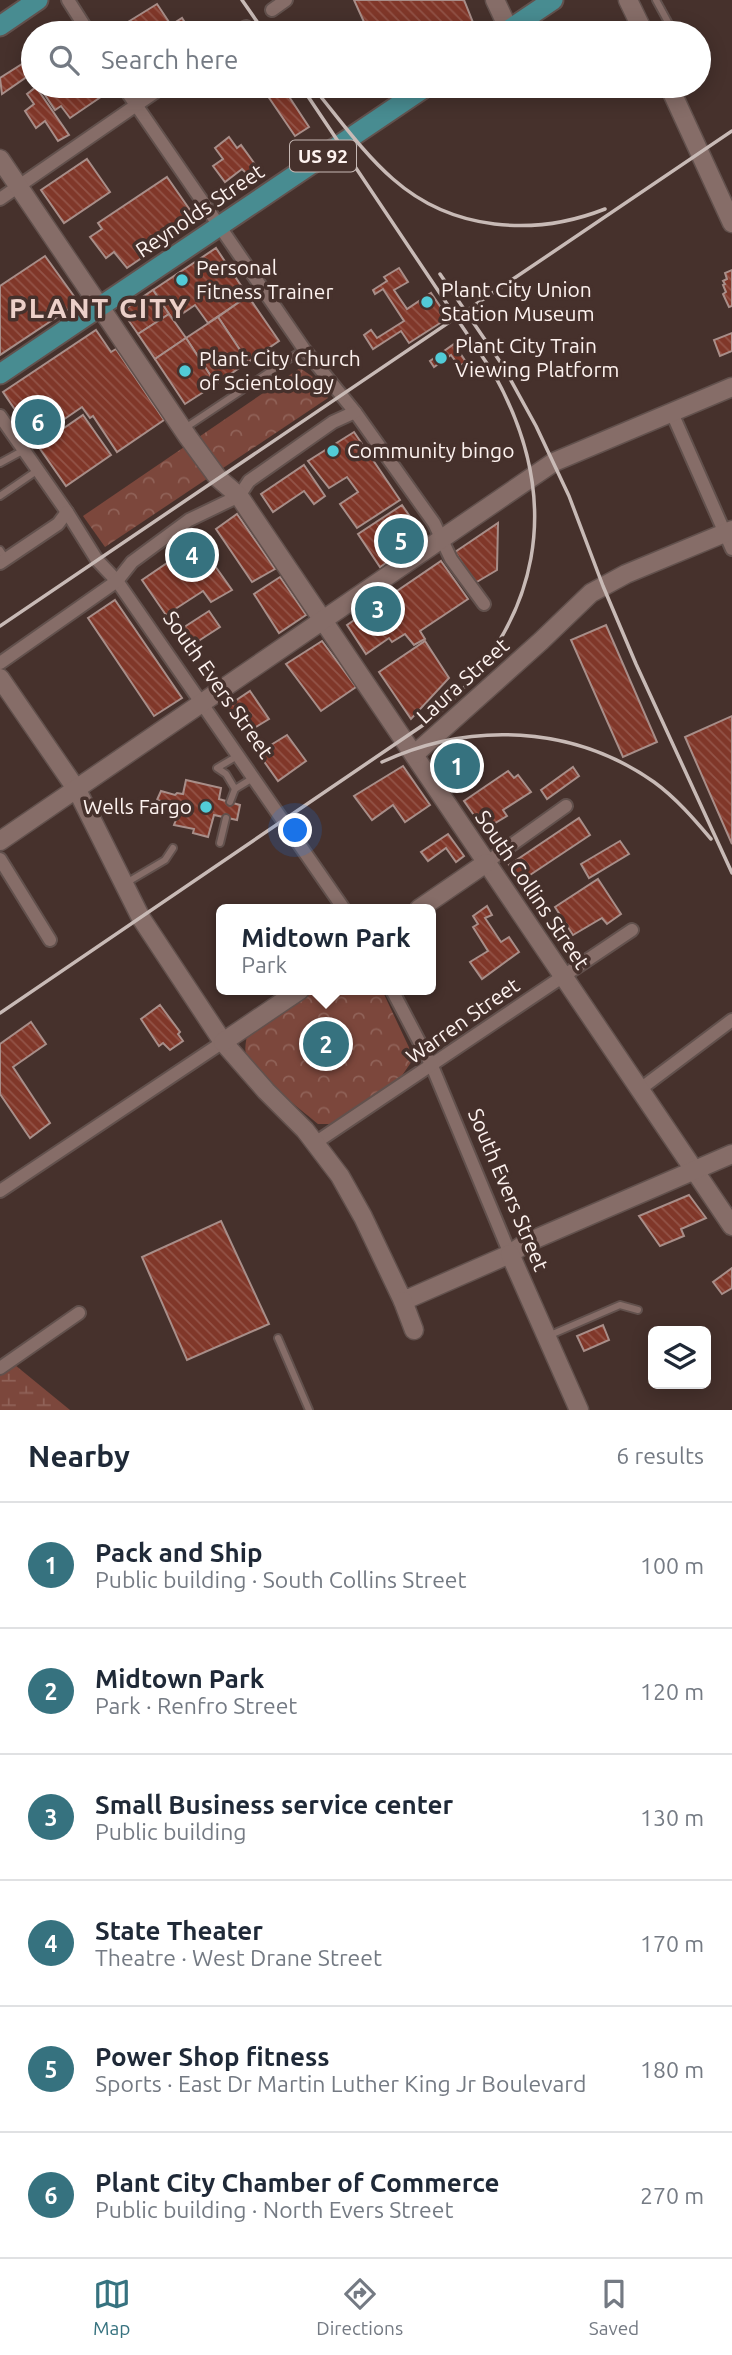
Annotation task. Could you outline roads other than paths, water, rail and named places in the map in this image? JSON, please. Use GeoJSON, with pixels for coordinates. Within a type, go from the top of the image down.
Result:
{"type":"FeatureCollection","features":[{"type":"Feature","properties":{"kind":"main road"},"geometry":{"type":"LineString","coordinates":[[0,26],[38,0]]}},
{"type":"Feature","properties":{"kind":"main road"},"geometry":{"type":"LineString","coordinates":[[522,21],[553,0]]}},
{"type":"Feature","properties":{"kind":"main road","name":"Reynolds Street"},"geometry":{"type":"LineString","coordinates":[[0,374],[409,98]]}},
{"type":"Feature","properties":{"kind":"street"},"geometry":{"type":"LineString","coordinates":[[68,0],[81,21]]}},
{"type":"Feature","properties":{"kind":"street"},"geometry":{"type":"LineString","coordinates":[[272,10],[286,0]]}},
{"type":"Feature","properties":{"kind":"street"},"geometry":{"type":"LineString","coordinates":[[495,0],[502,21]]}},
{"type":"Feature","properties":{"kind":"street"},"geometry":{"type":"LineString","coordinates":[[628,0],[638,21]]}},
{"type":"Feature","properties":{"kind":"street"},"geometry":{"type":"LineString","coordinates":[[131,98],[304,349],[355,412],[435,523],[451,559],[484,604]]}},
{"type":"Feature","properties":{"kind":"street"},"geometry":{"type":"LineString","coordinates":[[0,199],[147,98]]}},
{"type":"Feature","properties":{"kind":"street"},"geometry":{"type":"LineString","coordinates":[[675,98],[732,223]]}},
{"type":"Feature","properties":{"kind":"street","name":"South Collins Street"},"geometry":{"type":"LineString","coordinates":[[0,159],[183,429],[218,478],[239,496],[732,1226]]}},
{"type":"Feature","properties":{"kind":"street"},"geometry":{"type":"LineString","coordinates":[[0,841],[554,462],[732,387]]}},
{"type":"Feature","properties":{"kind":"street"},"geometry":{"type":"LineString","coordinates":[[0,663],[117,581],[132,562],[189,520],[239,496],[249,481],[333,422],[355,412]]}},
{"type":"Feature","properties":{"kind":"street"},"geometry":{"type":"LineString","coordinates":[[672,413],[730,537]]}},
{"type":"Feature","properties":{"kind":"street","name":"South Evers Street"},"geometry":{"type":"LineString","coordinates":[[0,416],[97,560],[117,581],[341,904]]}},
{"type":"Feature","properties":{"kind":"street"},"geometry":{"type":"LineString","coordinates":[[2,557],[58,524],[67,512]]}},
{"type":"Feature","properties":{"kind":"street","name":"Laura Street"},"geometry":{"type":"LineString","coordinates":[[415,754],[591,593],[730,537]]}},
{"type":"Feature","properties":{"kind":"street"},"geometry":{"type":"LineString","coordinates":[[0,678],[77,790],[141,918],[223,1042],[315,1143],[340,1176],[363,1217],[414,1330]]}},
{"type":"Feature","properties":{"kind":"street"},"geometry":{"type":"LineString","coordinates":[[426,904],[566,806]]}},
{"type":"Feature","properties":{"kind":"street"},"geometry":{"type":"LineString","coordinates":[[0,859],[50,940]]}},
{"type":"Feature","properties":{"kind":"street","name":"Warren Street"},"geometry":{"type":"LineString","coordinates":[[315,1143],[632,930]]}},
{"type":"Feature","properties":{"kind":"street"},"geometry":{"type":"LineString","coordinates":[[0,1191],[293,995]]}},
{"type":"Feature","properties":{"kind":"street","name":"South Evers Street"},"geometry":{"type":"LineString","coordinates":[[395,995],[432,1066],[510,1254],[579,1410]]}},
{"type":"Feature","properties":{"kind":"street"},"geometry":{"type":"LineString","coordinates":[[639,1090],[732,1020]]}},
{"type":"Feature","properties":{"kind":"street"},"geometry":{"type":"LineString","coordinates":[[403,1301],[510,1254],[526,1243],[732,1154]]}},
{"type":"Feature","properties":{"kind":"street"},"geometry":{"type":"LineString","coordinates":[[0,1367],[79,1313]]}},
{"type":"Feature","properties":{"kind":"lane"},"geometry":{"type":"LineString","coordinates":[[656,0],[667,21]]}},
{"type":"Feature","properties":{"kind":"lane"},"geometry":{"type":"LineString","coordinates":[[183,429],[304,349]]}},
{"type":"Feature","properties":{"kind":"lane"},"geometry":{"type":"LineString","coordinates":[[0,463],[24,450]]}},
{"type":"Feature","properties":{"kind":"lane"},"geometry":{"type":"LineString","coordinates":[[0,496],[38,470]]}},
{"type":"Feature","properties":{"kind":"lane"},"geometry":{"type":"LineString","coordinates":[[235,789],[226,774],[217,768],[239,755]]}},
{"type":"Feature","properties":{"kind":"lane"},"geometry":{"type":"LineString","coordinates":[[230,802],[235,789],[254,777]]}},
{"type":"Feature","properties":{"kind":"lane"},"geometry":{"type":"LineString","coordinates":[[220,843],[226,818]]}},
{"type":"Feature","properties":{"kind":"lane"},"geometry":{"type":"LineString","coordinates":[[124,884],[165,860],[173,848]]}},
{"type":"Feature","properties":{"kind":"lane"},"geometry":{"type":"LineString","coordinates":[[547,1337],[620,1305],[638,1310]]}},
{"type":"Feature","properties":{"kind":"lane"},"geometry":{"type":"LineString","coordinates":[[278,1338],[309,1410]]}},
{"type":"Feature","properties":{"kind":"railway"},"geometry":{"type":"LineString","coordinates":[[242,0],[257,21]]}},
{"type":"Feature","properties":{"kind":"railway"},"geometry":{"type":"LineString","coordinates":[[0,1013],[432,719],[469,682],[498,643],[519,601],[531,558],[535,514],[530,468],[516,422],[494,374],[309,98]]}},
{"type":"Feature","properties":{"kind":"railway"},"geometry":{"type":"LineString","coordinates":[[322,98],[382,169],[416,196],[441,210],[467,219],[522,226],[578,218],[605,209]]}},
{"type":"Feature","properties":{"kind":"railway"},"geometry":{"type":"LineString","coordinates":[[0,626],[732,131]]}},
{"type":"Feature","properties":{"kind":"railway"},"geometry":{"type":"LineString","coordinates":[[440,274],[503,366],[536,426],[569,496],[636,664],[732,873]]}},
{"type":"Feature","properties":{"kind":"railway"},"geometry":{"type":"LineString","coordinates":[[382,762],[450,740],[485,735],[521,735],[556,740],[590,749],[623,763],[654,782],[677,802],[711,839]]}},
{"type":"Feature","properties":{"kind":"place","name":"Personal Fitness Trainer"},"geometry":{"type":"Point","coordinates":[182,280]}},
{"type":"Feature","properties":{"kind":"place","name":"Plant City Union Station Museum"},"geometry":{"type":"Point","coordinates":[427,302]}},
{"type":"Feature","properties":{"kind":"place","name":"Plant City Train Viewing Platform"},"geometry":{"type":"Point","coordinates":[441,358]}},
{"type":"Feature","properties":{"kind":"place","name":"Plant City Church of Scientology"},"geometry":{"type":"Point","coordinates":[185,371]}},
{"type":"Feature","properties":{"kind":"place","name":"Plant City Chamber of Commerce"},"geometry":{"type":"Point","coordinates":[38,422]}},
{"type":"Feature","properties":{"kind":"place","name":"Community bingo"},"geometry":{"type":"Point","coordinates":[333,451]}},
{"type":"Feature","properties":{"kind":"place","name":"Power Shop fitness"},"geometry":{"type":"Point","coordinates":[401,541]}},
{"type":"Feature","properties":{"kind":"place","name":"State Theater"},"geometry":{"type":"Point","coordinates":[192,555]}},
{"type":"Feature","properties":{"kind":"place","name":"Small Business service center"},"geometry":{"type":"Point","coordinates":[378,609]}},
{"type":"Feature","properties":{"kind":"place","name":"Pack and Ship"},"geometry":{"type":"Point","coordinates":[457,766]}},
{"type":"Feature","properties":{"kind":"place","name":"Wells Fargo"},"geometry":{"type":"Point","coordinates":[206,807]}},
{"type":"Feature","properties":{"kind":"place","name":"Midtown Park"},"geometry":{"type":"Point","coordinates":[326,1044]}},
{"type":"Feature","properties":{"kind":"district","name":"PLANT CITY"},"geometry":{"type":"Point","coordinates":[99,308]}}]}
